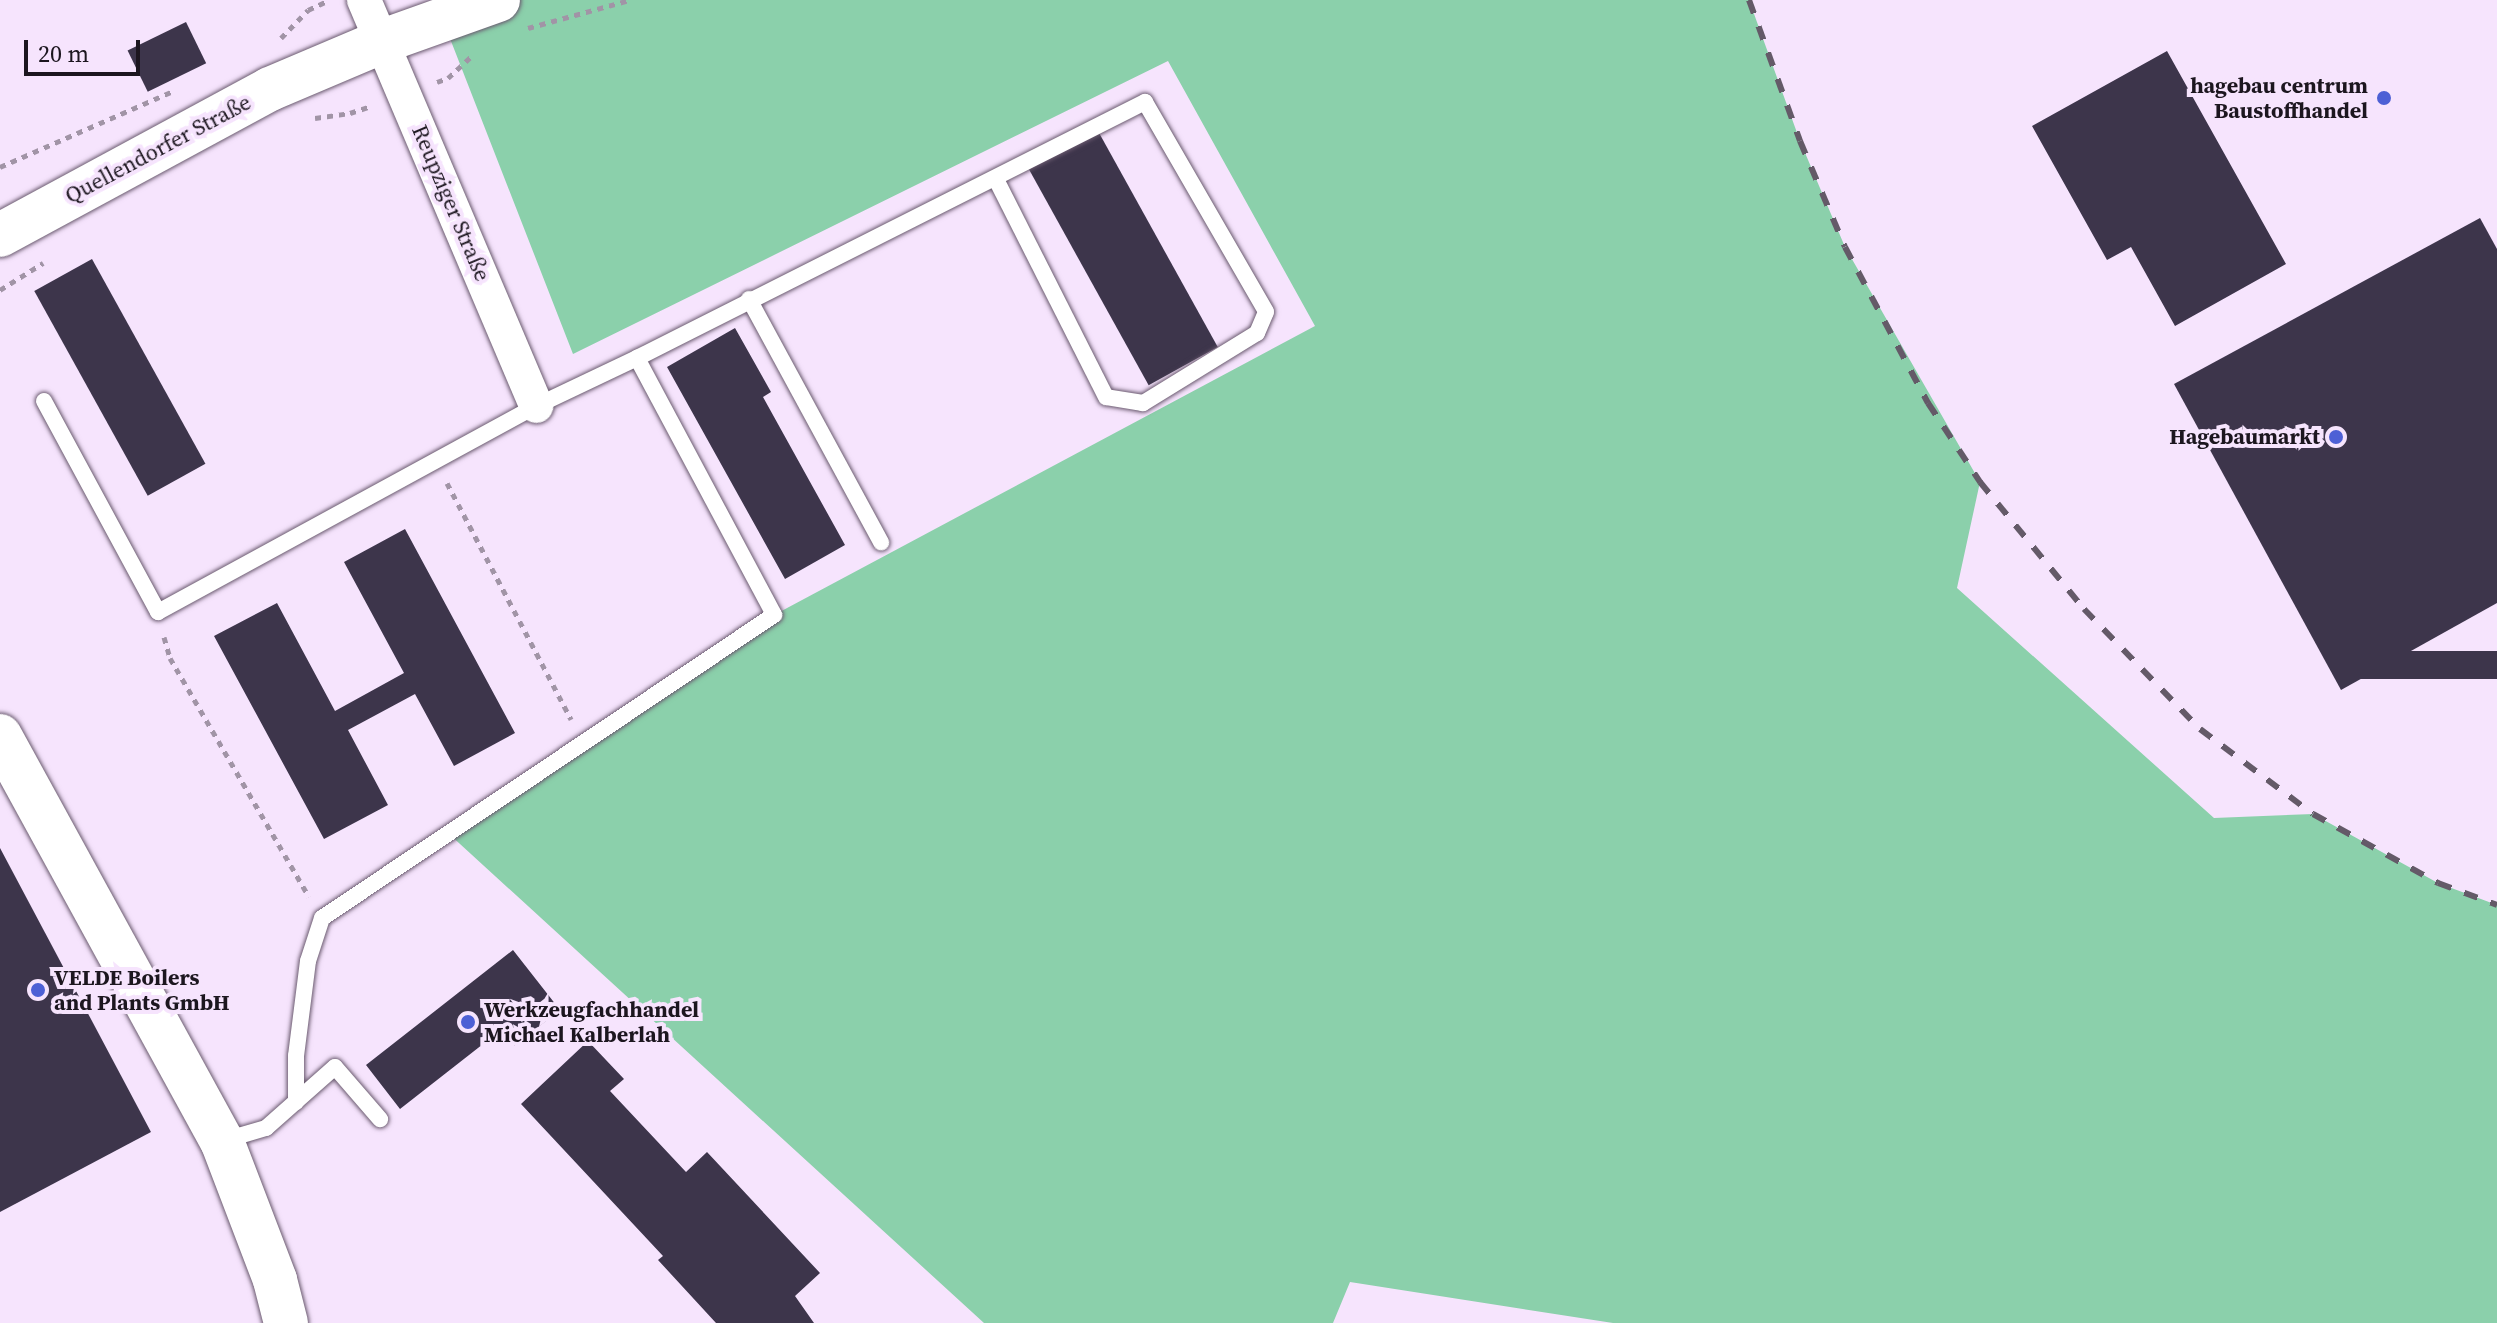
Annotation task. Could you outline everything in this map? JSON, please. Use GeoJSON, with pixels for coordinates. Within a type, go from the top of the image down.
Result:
{"type":"FeatureCollection","features":[{"type":"Feature","properties":{"kind":"main road","name":"Quellendorfer Straße"},"geometry":{"type":"LineString","coordinates":[[0,235],[270,89],[383,41],[508,16]]}},
{"type":"Feature","properties":{"kind":"main road"},"geometry":{"type":"LineString","coordinates":[[0,736],[222,1141],[275,1280],[286,1323]]}},
{"type":"Feature","properties":{"kind":"street","name":"Reupziger Straße"},"geometry":{"type":"LineString","coordinates":[[364,0],[536,406]]}},
{"type":"Feature","properties":{"kind":"lane"},"geometry":{"type":"LineString","coordinates":[[44,401],[158,612],[536,406],[1145,102],[1266,312],[1257,333],[1143,403],[1106,397],[996,179]]}},
{"type":"Feature","properties":{"kind":"lane"},"geometry":{"type":"LineString","coordinates":[[749,299],[881,542]]}},
{"type":"Feature","properties":{"kind":"lane"},"geometry":{"type":"LineString","coordinates":[[296,1102],[296,1056],[308,961],[322,918],[774,615],[637,358]]}},
{"type":"Feature","properties":{"kind":"lane"},"geometry":{"type":"LineString","coordinates":[[222,1141],[266,1128],[335,1067],[380,1119]]}},
{"type":"Feature","properties":{"kind":"path"},"geometry":{"type":"LineString","coordinates":[[268,45],[282,38],[308,10],[330,0]]}},
{"type":"Feature","properties":{"kind":"path"},"geometry":{"type":"LineString","coordinates":[[508,16],[630,0]]}},
{"type":"Feature","properties":{"kind":"path"},"geometry":{"type":"LineString","coordinates":[[306,119],[350,113],[448,78],[480,49]]}},
{"type":"Feature","properties":{"kind":"path"},"geometry":{"type":"LineString","coordinates":[[0,167],[184,86]]}},
{"type":"Feature","properties":{"kind":"path"},"geometry":{"type":"LineString","coordinates":[[0,290],[53,256]]}},
{"type":"Feature","properties":{"kind":"path"},"geometry":{"type":"LineString","coordinates":[[435,461],[583,743]]}},
{"type":"Feature","properties":{"kind":"path"},"geometry":{"type":"LineString","coordinates":[[158,612],[170,658],[322,918]]}},
{"type":"Feature","properties":{"kind":"green space"},"geometry":{"type":"Polygon","coordinates":[[[435,0],[1749,0],[1800,141],[1845,247],[1980,482],[1957,588],[2214,818],[2313,814],[2438,883],[2497,905],[2497,1323],[1613,1323],[1350,1282],[1333,1323],[984,1323],[448,833],[774,615],[1315,326],[1168,61],[573,354],[435,0]]]}},
{"type":"Feature","properties":{"kind":"building"},"geometry":{"type":"Polygon","coordinates":[[[186,22],[206,63],[148,92],[128,50],[186,22]]]}},
{"type":"Feature","properties":{"kind":"building"},"geometry":{"type":"Polygon","coordinates":[[[2167,51],[2286,264],[2175,326],[2131,247],[2107,260],[2032,126],[2167,51]]]}},
{"type":"Feature","properties":{"kind":"building"},"geometry":{"type":"Polygon","coordinates":[[[1098,131],[1218,347],[1149,385],[1029,169],[1098,131]]]}},
{"type":"Feature","properties":{"kind":"building","name":"Hagebaumarkt"},"geometry":{"type":"Polygon","coordinates":[[[2480,218],[2497,249],[2497,603],[2341,690],[2174,384],[2480,218]]]}},
{"type":"Feature","properties":{"kind":"building"},"geometry":{"type":"Polygon","coordinates":[[[92,259],[205,464],[148,496],[34,291],[92,259]]]}},
{"type":"Feature","properties":{"kind":"building"},"geometry":{"type":"Polygon","coordinates":[[[735,328],[771,392],[763,397],[845,545],[785,579],[667,367],[735,328]]]}},
{"type":"Feature","properties":{"kind":"building"},"geometry":{"type":"Polygon","coordinates":[[[405,529],[515,733],[454,766],[415,694],[348,730],[388,805],[324,839],[214,636],[277,603],[335,711],[404,673],[344,562],[405,529]]]}},
{"type":"Feature","properties":{"kind":"building"},"geometry":{"type":"Polygon","coordinates":[[[2351,651],[2497,651],[2497,679],[2351,679],[2351,651]]]}},
{"type":"Feature","properties":{"kind":"building","name":"VELDE Boilers and Plants GmbH"},"geometry":{"type":"Polygon","coordinates":[[[0,848],[151,1132],[0,1212],[0,848]]]}},
{"type":"Feature","properties":{"kind":"building"},"geometry":{"type":"Polygon","coordinates":[[[513,950],[560,1010],[514,1046],[501,1030],[400,1109],[366,1065],[513,950]]]}},
{"type":"Feature","properties":{"kind":"building"},"geometry":{"type":"Polygon","coordinates":[[[588,1041],[624,1079],[610,1091],[686,1172],[707,1152],[820,1273],[795,1296],[814,1323],[716,1323],[658,1260],[663,1256],[521,1104],[588,1041]]]}},
{"type":"Feature","properties":{"kind":"railway"},"geometry":{"type":"LineString","coordinates":[[1749,0],[1800,141],[1845,247],[1928,403],[1980,482],[2084,609],[2200,729],[2313,814],[2438,883],[2497,905]]}},
{"type":"Feature","properties":{"kind":"place","name":"hagebau centrum Baustoffhandel"},"geometry":{"type":"Point","coordinates":[2384,98]}},
{"type":"Feature","properties":{"kind":"place","name":"Hagebaumarkt"},"geometry":{"type":"Point","coordinates":[2336,437]}},
{"type":"Feature","properties":{"kind":"place","name":"VELDE Boilers and Plants GmbH"},"geometry":{"type":"Point","coordinates":[38,990]}},
{"type":"Feature","properties":{"kind":"place","name":"Werkzeugfachhandel Michael Kalberlah"},"geometry":{"type":"Point","coordinates":[468,1022]}}]}
